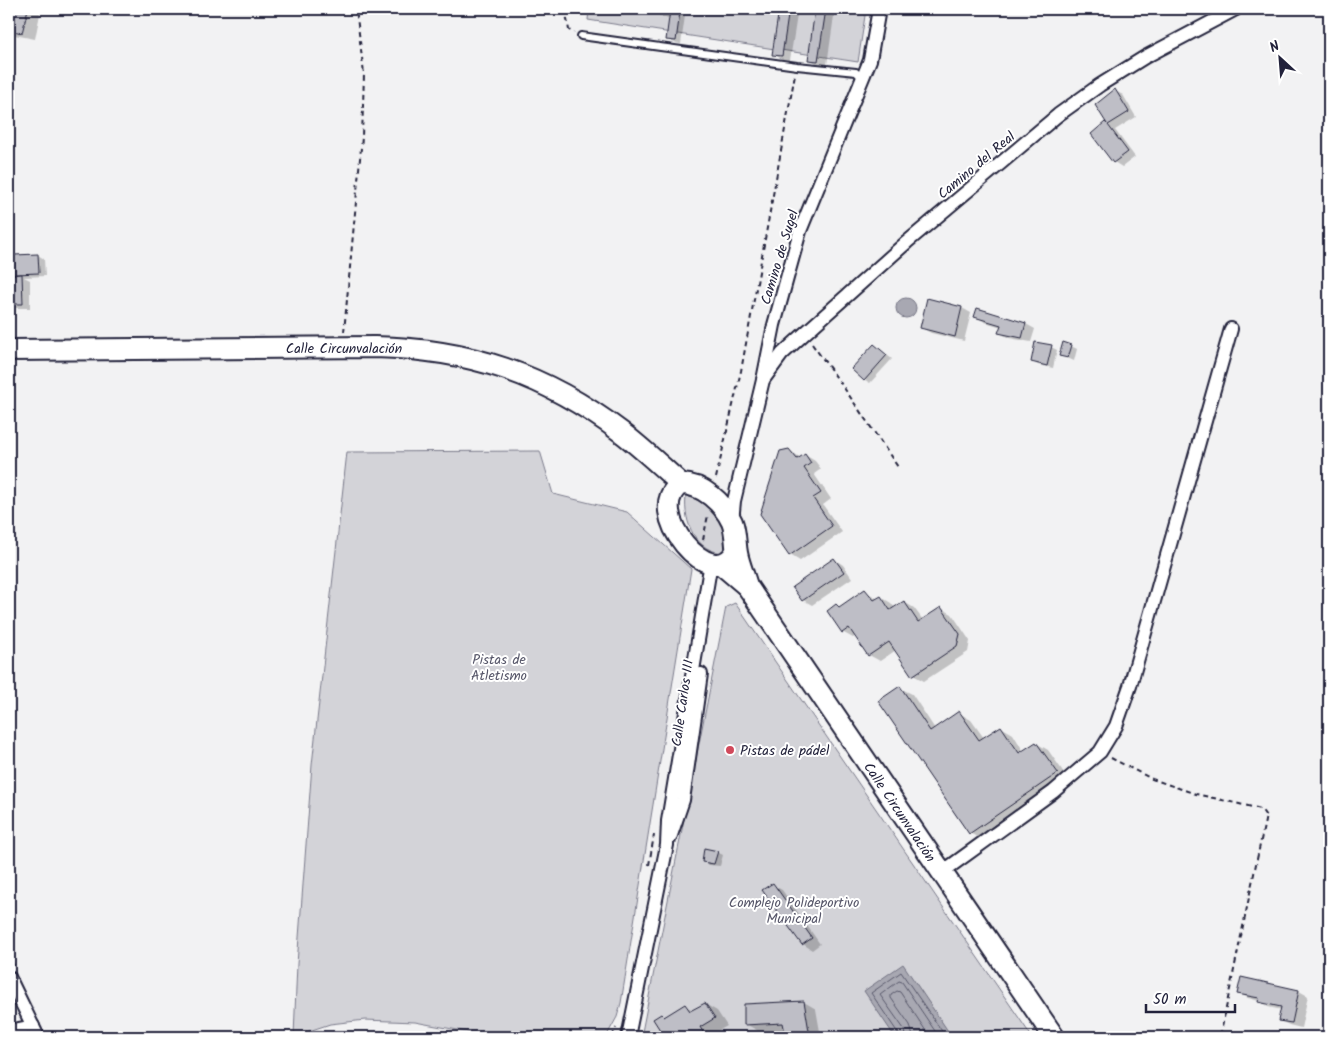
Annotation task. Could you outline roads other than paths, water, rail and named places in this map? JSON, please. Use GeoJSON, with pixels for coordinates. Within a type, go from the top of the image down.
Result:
{"type":"FeatureCollection","features":[{"type":"Feature","properties":{"kind":"main road","name":"Calle Circunvalación"},"geometry":{"type":"LineString","coordinates":[[9,350],[390,347],[428,350],[467,357],[504,368],[556,390],[588,408],[621,432],[650,457],[676,488]]}},
{"type":"Feature","properties":{"kind":"main road"},"geometry":{"type":"LineString","coordinates":[[696,486],[712,496],[732,522],[736,538],[736,550],[747,586],[716,563],[700,558],[690,551],[676,533],[670,512],[670,498],[676,488],[696,486]]}},
{"type":"Feature","properties":{"kind":"main road"},"geometry":{"type":"LineString","coordinates":[[716,563],[731,560],[736,550]]}},
{"type":"Feature","properties":{"kind":"main road","name":"Calle Circunvalación"},"geometry":{"type":"LineString","coordinates":[[747,586],[1054,1037]]}},
{"type":"Feature","properties":{"kind":"street","name":"Camino de Sugel"},"geometry":{"type":"LineString","coordinates":[[732,522],[734,501],[774,325],[800,231],[870,60],[879,9]]}},
{"type":"Feature","properties":{"kind":"street","name":"Camino del Real"},"geometry":{"type":"LineString","coordinates":[[763,380],[782,354],[804,334],[907,242],[1058,115],[1100,85],[1145,57],[1236,9]]}},
{"type":"Feature","properties":{"kind":"street"},"geometry":{"type":"LineString","coordinates":[[941,873],[1053,792],[1100,752],[1116,726],[1122,711],[1231,328]]}},
{"type":"Feature","properties":{"kind":"street","name":"Calle Carlos III"},"geometry":{"type":"LineString","coordinates":[[628,1037],[667,845],[668,821],[716,563]]}},
{"type":"Feature","properties":{"kind":"street"},"geometry":{"type":"LineString","coordinates":[[9,977],[36,1032],[9,1031]]}},
{"type":"Feature","properties":{"kind":"street","name":"Calle Carlos III"},"geometry":{"type":"LineString","coordinates":[[622,1037],[633,1014]]}},
{"type":"Feature","properties":{"kind":"lane"},"geometry":{"type":"LineString","coordinates":[[581,36],[797,66],[856,72],[863,79]]}},
{"type":"Feature","properties":{"kind":"water"},"geometry":{"type":"Polygon","coordinates":[[[906,298],[913,301],[916,308],[913,315],[906,318],[899,315],[896,308],[899,301],[906,298]]]}},
{"type":"Feature","properties":{"kind":"water"},"geometry":{"type":"Polygon","coordinates":[[[903,964],[952,1037],[895,1037],[864,991],[903,964]]]}},
{"type":"Feature","properties":{"kind":"place","name":"Pistas de pádel"},"geometry":{"type":"Point","coordinates":[730,750]}},
{"type":"Feature","properties":{"kind":"park label","name":"Pistas de Atletismo"},"geometry":{"type":"Point","coordinates":[499,668]}},
{"type":"Feature","properties":{"kind":"park label","name":"Complejo Polideportivo Municipal"},"geometry":{"type":"Point","coordinates":[794,910]}}]}
